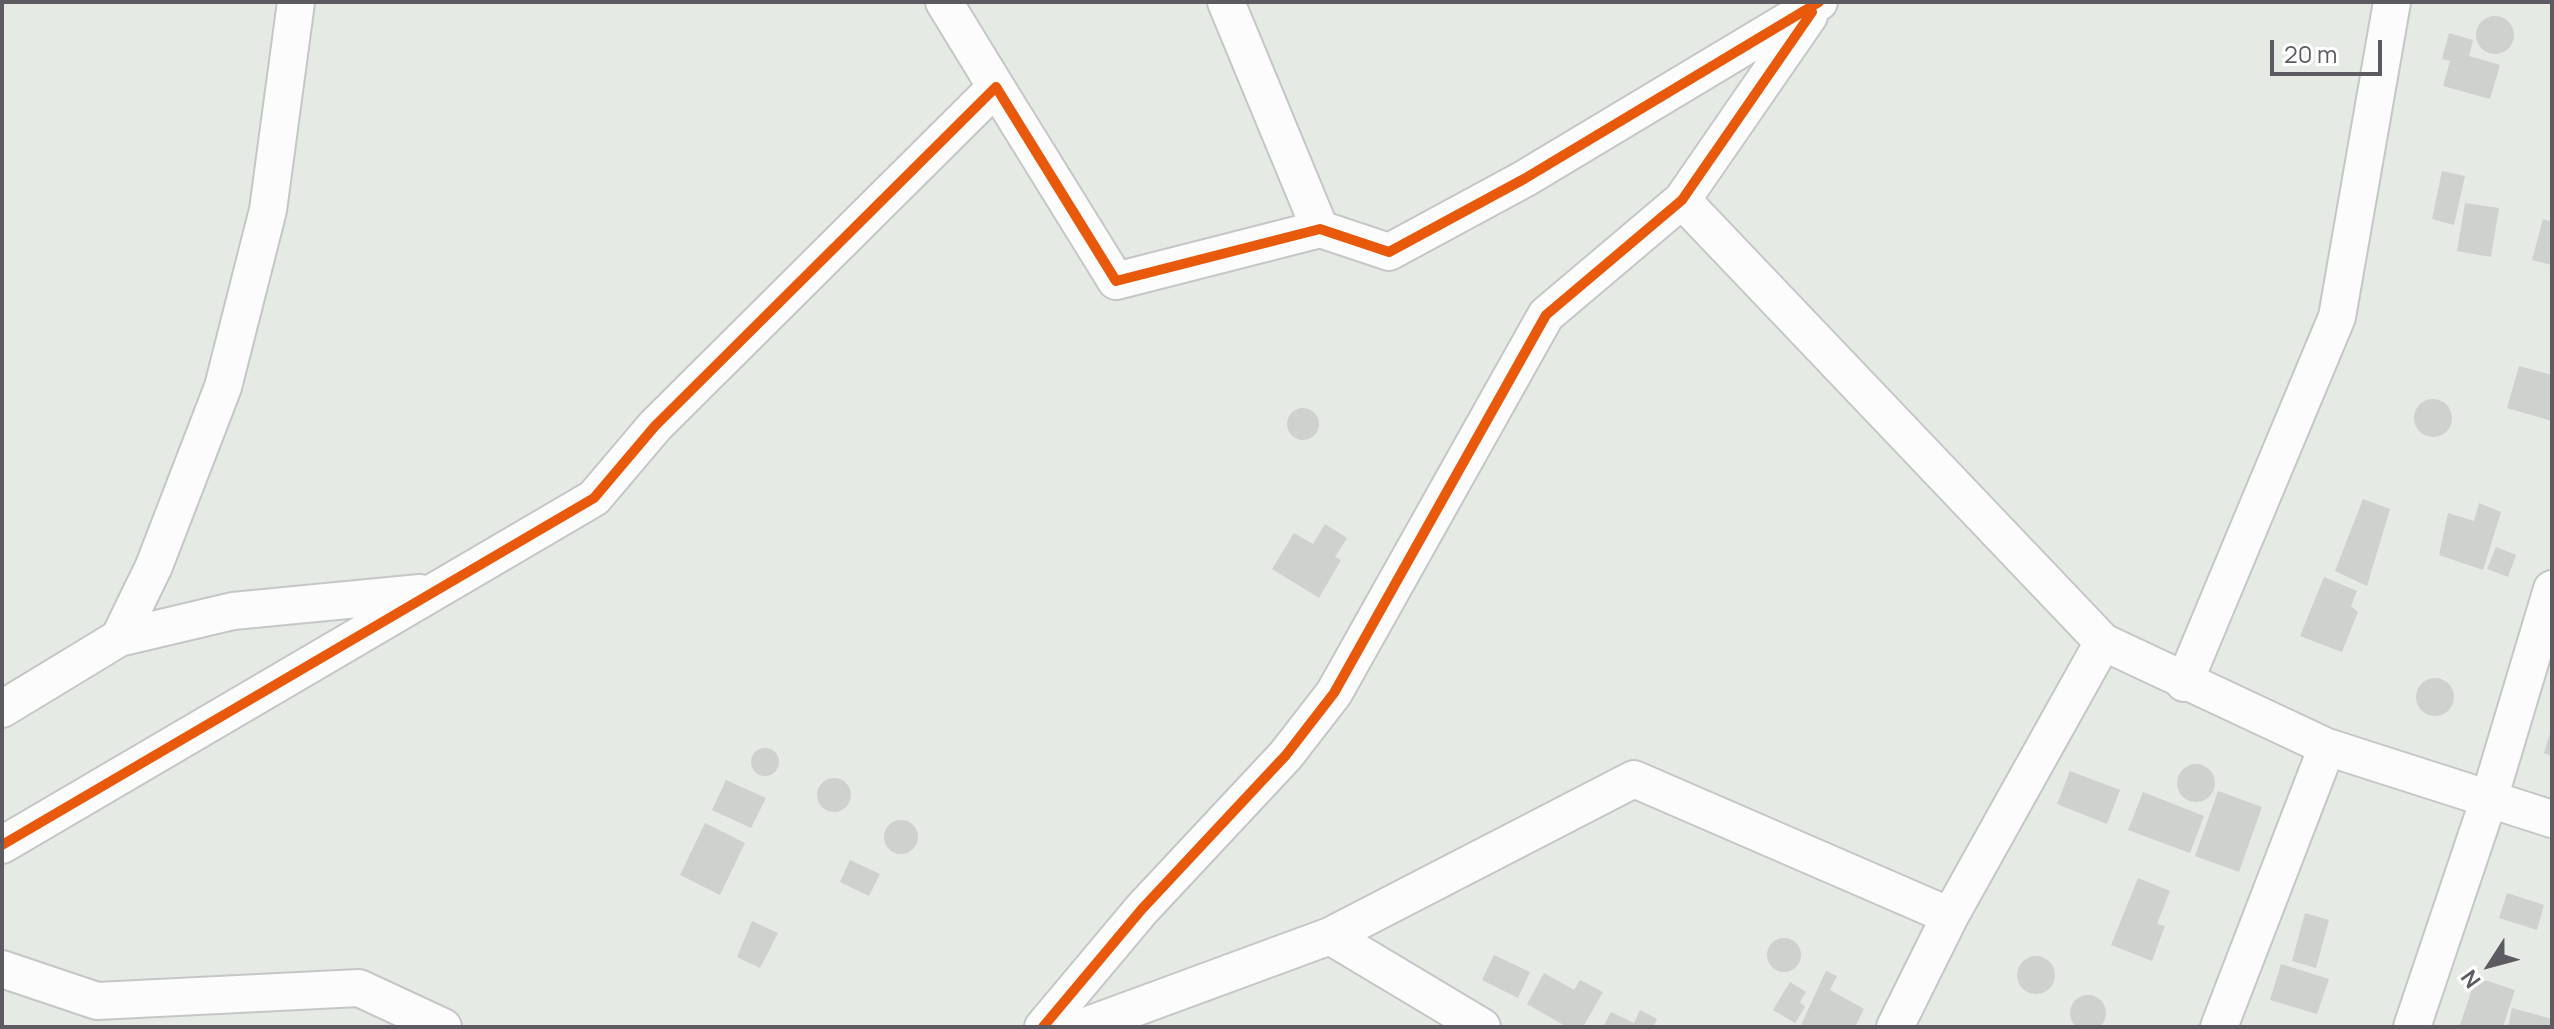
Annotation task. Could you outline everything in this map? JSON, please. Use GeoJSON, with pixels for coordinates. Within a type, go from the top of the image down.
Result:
{"type":"FeatureCollection","features":[{"type":"Feature","properties":{"kind":"street"},"geometry":{"type":"LineString","coordinates":[[119,638],[154,566],[223,387],[268,210],[296,2]]}},
{"type":"Feature","properties":{"kind":"street"},"geometry":{"type":"LineString","coordinates":[[944,2],[1116,281],[1320,229],[1389,252],[1524,179],[1816,3]]}},
{"type":"Feature","properties":{"kind":"street"},"geometry":{"type":"LineString","coordinates":[[1226,2],[1320,229]]}},
{"type":"Feature","properties":{"kind":"street"},"geometry":{"type":"LineString","coordinates":[[2184,683],[2337,317],[2392,2]]}},
{"type":"Feature","properties":{"kind":"street"},"geometry":{"type":"LineString","coordinates":[[1043,1027],[1142,909],[1286,755],[1334,693],[1546,315],[1682,200],[1816,3]]}},
{"type":"Feature","properties":{"kind":"street"},"geometry":{"type":"LineString","coordinates":[[2,845],[594,498],[655,426],[996,87]]}},
{"type":"Feature","properties":{"kind":"street"},"geometry":{"type":"LineString","coordinates":[[1682,200],[2103,642],[2184,683],[2327,747],[2552,819]]}},
{"type":"Feature","properties":{"kind":"street"},"geometry":{"type":"LineString","coordinates":[[2412,1027],[2489,799],[2552,589]]}},
{"type":"Feature","properties":{"kind":"street"},"geometry":{"type":"LineString","coordinates":[[2,709],[119,638],[233,611],[434,591]]}},
{"type":"Feature","properties":{"kind":"street"},"geometry":{"type":"LineString","coordinates":[[1895,1027],[1950,916],[2103,642]]}},
{"type":"Feature","properties":{"kind":"street"},"geometry":{"type":"LineString","coordinates":[[2219,1027],[2327,747]]}},
{"type":"Feature","properties":{"kind":"street"},"geometry":{"type":"LineString","coordinates":[[1083,1027],[1330,936],[1634,779],[1950,916]]}},
{"type":"Feature","properties":{"kind":"street"},"geometry":{"type":"LineString","coordinates":[[1330,936],[1482,1027]]}},
{"type":"Feature","properties":{"kind":"street"},"geometry":{"type":"LineString","coordinates":[[2,969],[97,1001],[359,988],[443,1027]]}},
{"type":"Feature","properties":{"kind":"building"},"geometry":{"type":"Polygon","coordinates":[[[2495,16],[2508,22],[2514,35],[2508,48],[2495,54],[2482,48],[2476,35],[2482,22],[2495,16]]]}},
{"type":"Feature","properties":{"kind":"building"},"geometry":{"type":"Polygon","coordinates":[[[2449,33],[2473,40],[2469,56],[2500,65],[2490,99],[2443,86],[2450,61],[2442,59],[2449,33]]]}},
{"type":"Feature","properties":{"kind":"building"},"geometry":{"type":"Polygon","coordinates":[[[2442,171],[2465,176],[2454,225],[2432,219],[2442,171]]]}},
{"type":"Feature","properties":{"kind":"building"},"geometry":{"type":"Polygon","coordinates":[[[2465,203],[2499,208],[2491,257],[2457,251],[2465,203]]]}},
{"type":"Feature","properties":{"kind":"building"},"geometry":{"type":"Polygon","coordinates":[[[2543,219],[2552,222],[2552,265],[2532,260],[2543,219]]]}},
{"type":"Feature","properties":{"kind":"building"},"geometry":{"type":"Polygon","coordinates":[[[2519,366],[2552,375],[2552,421],[2507,408],[2519,366]]]}},
{"type":"Feature","properties":{"kind":"building"},"geometry":{"type":"Polygon","coordinates":[[[2433,399],[2446,405],[2452,418],[2446,431],[2433,437],[2420,431],[2414,418],[2420,405],[2433,399]]]}},
{"type":"Feature","properties":{"kind":"building"},"geometry":{"type":"Polygon","coordinates":[[[1303,408],[1315,412],[1319,424],[1315,436],[1303,440],[1291,436],[1287,424],[1291,412],[1303,408]]]}},
{"type":"Feature","properties":{"kind":"building"},"geometry":{"type":"Polygon","coordinates":[[[2363,499],[2390,509],[2367,586],[2335,571],[2363,499]]]}},
{"type":"Feature","properties":{"kind":"building"},"geometry":{"type":"Polygon","coordinates":[[[2479,503],[2501,512],[2483,570],[2439,555],[2448,513],[2474,521],[2479,503]]]}},
{"type":"Feature","properties":{"kind":"building"},"geometry":{"type":"Polygon","coordinates":[[[1325,524],[1347,538],[1335,557],[1341,560],[1319,598],[1272,569],[1294,533],[1313,544],[1325,524]]]}},
{"type":"Feature","properties":{"kind":"building"},"geometry":{"type":"Polygon","coordinates":[[[2496,547],[2516,555],[2508,577],[2487,569],[2496,547]]]}},
{"type":"Feature","properties":{"kind":"building"},"geometry":{"type":"Polygon","coordinates":[[[2324,577],[2357,591],[2351,606],[2358,612],[2342,652],[2300,636],[2324,577]]]}},
{"type":"Feature","properties":{"kind":"building"},"geometry":{"type":"Polygon","coordinates":[[[2435,678],[2448,684],[2454,697],[2448,710],[2435,716],[2422,710],[2416,697],[2422,684],[2435,678]]]}},
{"type":"Feature","properties":{"kind":"building"},"geometry":{"type":"Polygon","coordinates":[[[2552,730],[2552,756],[2544,753],[2552,730]]]}},
{"type":"Feature","properties":{"kind":"building"},"geometry":{"type":"Polygon","coordinates":[[[765,748],[775,752],[779,762],[775,772],[765,776],[755,772],[751,762],[755,752],[765,748]]]}},
{"type":"Feature","properties":{"kind":"building"},"geometry":{"type":"Polygon","coordinates":[[[2196,764],[2209,770],[2215,783],[2209,796],[2196,802],[2183,796],[2177,783],[2183,770],[2196,764]]]}},
{"type":"Feature","properties":{"kind":"building"},"geometry":{"type":"Polygon","coordinates":[[[2070,771],[2120,790],[2107,824],[2057,804],[2070,771]]]}},
{"type":"Feature","properties":{"kind":"building"},"geometry":{"type":"Polygon","coordinates":[[[834,778],[846,783],[851,795],[846,807],[834,812],[822,807],[817,795],[822,783],[834,778]]]}},
{"type":"Feature","properties":{"kind":"building"},"geometry":{"type":"Polygon","coordinates":[[[726,780],[766,798],[751,828],[712,810],[726,780]]]}},
{"type":"Feature","properties":{"kind":"building"},"geometry":{"type":"Polygon","coordinates":[[[2218,791],[2262,807],[2239,872],[2195,856],[2218,791]]]}},
{"type":"Feature","properties":{"kind":"building"},"geometry":{"type":"Polygon","coordinates":[[[2143,792],[2204,816],[2190,853],[2128,830],[2143,792]]]}},
{"type":"Feature","properties":{"kind":"building"},"geometry":{"type":"Polygon","coordinates":[[[901,820],[913,825],[918,837],[913,849],[901,854],[889,849],[884,837],[889,825],[901,820]]]}},
{"type":"Feature","properties":{"kind":"building"},"geometry":{"type":"Polygon","coordinates":[[[705,823],[745,843],[720,895],[680,875],[705,823]]]}},
{"type":"Feature","properties":{"kind":"building"},"geometry":{"type":"Polygon","coordinates":[[[850,860],[880,874],[869,896],[840,882],[850,860]]]}},
{"type":"Feature","properties":{"kind":"building"},"geometry":{"type":"Polygon","coordinates":[[[2138,878],[2170,891],[2157,924],[2165,926],[2152,961],[2111,945],[2138,878]]]}},
{"type":"Feature","properties":{"kind":"building"},"geometry":{"type":"Polygon","coordinates":[[[2507,893],[2544,905],[2537,930],[2499,918],[2507,893]]]}},
{"type":"Feature","properties":{"kind":"building"},"geometry":{"type":"Polygon","coordinates":[[[2305,913],[2329,920],[2316,968],[2292,961],[2305,913]]]}},
{"type":"Feature","properties":{"kind":"building"},"geometry":{"type":"Polygon","coordinates":[[[752,921],[778,933],[760,968],[737,957],[752,921]]]}},
{"type":"Feature","properties":{"kind":"building"},"geometry":{"type":"Polygon","coordinates":[[[1784,938],[1796,943],[1801,955],[1796,967],[1784,972],[1772,967],[1767,955],[1772,943],[1784,938]]]}},
{"type":"Feature","properties":{"kind":"building"},"geometry":{"type":"Polygon","coordinates":[[[1494,955],[1530,972],[1518,998],[1482,980],[1494,955]]]}},
{"type":"Feature","properties":{"kind":"building"},"geometry":{"type":"Polygon","coordinates":[[[2036,956],[2049,962],[2055,975],[2049,988],[2036,994],[2023,988],[2017,975],[2023,962],[2036,956]]]}},
{"type":"Feature","properties":{"kind":"building"},"geometry":{"type":"Polygon","coordinates":[[[2281,964],[2329,979],[2317,1014],[2270,1000],[2281,964]]]}},
{"type":"Feature","properties":{"kind":"building"},"geometry":{"type":"Polygon","coordinates":[[[1826,971],[1837,976],[1830,990],[1864,1009],[1855,1027],[1800,1027],[1826,971]]]}},
{"type":"Feature","properties":{"kind":"building"},"geometry":{"type":"Polygon","coordinates":[[[1544,973],[1574,990],[1580,980],[1603,992],[1583,1027],[1567,1027],[1527,1004],[1544,973]]]}},
{"type":"Feature","properties":{"kind":"building"},"geometry":{"type":"Polygon","coordinates":[[[2476,977],[2515,990],[2503,1027],[2460,1025],[2476,977]]]}},
{"type":"Feature","properties":{"kind":"building"},"geometry":{"type":"Polygon","coordinates":[[[1790,982],[1806,992],[1800,1002],[1805,1007],[1795,1023],[1773,1010],[1790,982]]]}},
{"type":"Feature","properties":{"kind":"building"},"geometry":{"type":"Polygon","coordinates":[[[2088,995],[2100,1001],[2106,1013],[2100,1025],[2088,1031],[2076,1025],[2070,1013],[2076,1001],[2088,995]]]}},
{"type":"Feature","properties":{"kind":"building"},"geometry":{"type":"Polygon","coordinates":[[[2512,1008],[2552,1019],[2552,1027],[2508,1027],[2512,1008]]]}},
{"type":"Feature","properties":{"kind":"building"},"geometry":{"type":"Polygon","coordinates":[[[1640,1010],[1657,1019],[1653,1027],[1603,1027],[1611,1012],[1634,1023],[1640,1010]]]}},
{"type":"Feature","properties":{"kind":"cycle path"},"geometry":{"type":"LineString","coordinates":[[2,845],[594,498],[655,426],[996,87],[1116,281],[1320,229],[1389,252],[1524,179],[1819,2]]}},
{"type":"Feature","properties":{"kind":"cycle path"},"geometry":{"type":"LineString","coordinates":[[1043,1027],[1142,909],[1286,755],[1334,693],[1546,315],[1682,200],[1812,12]]}}]}
